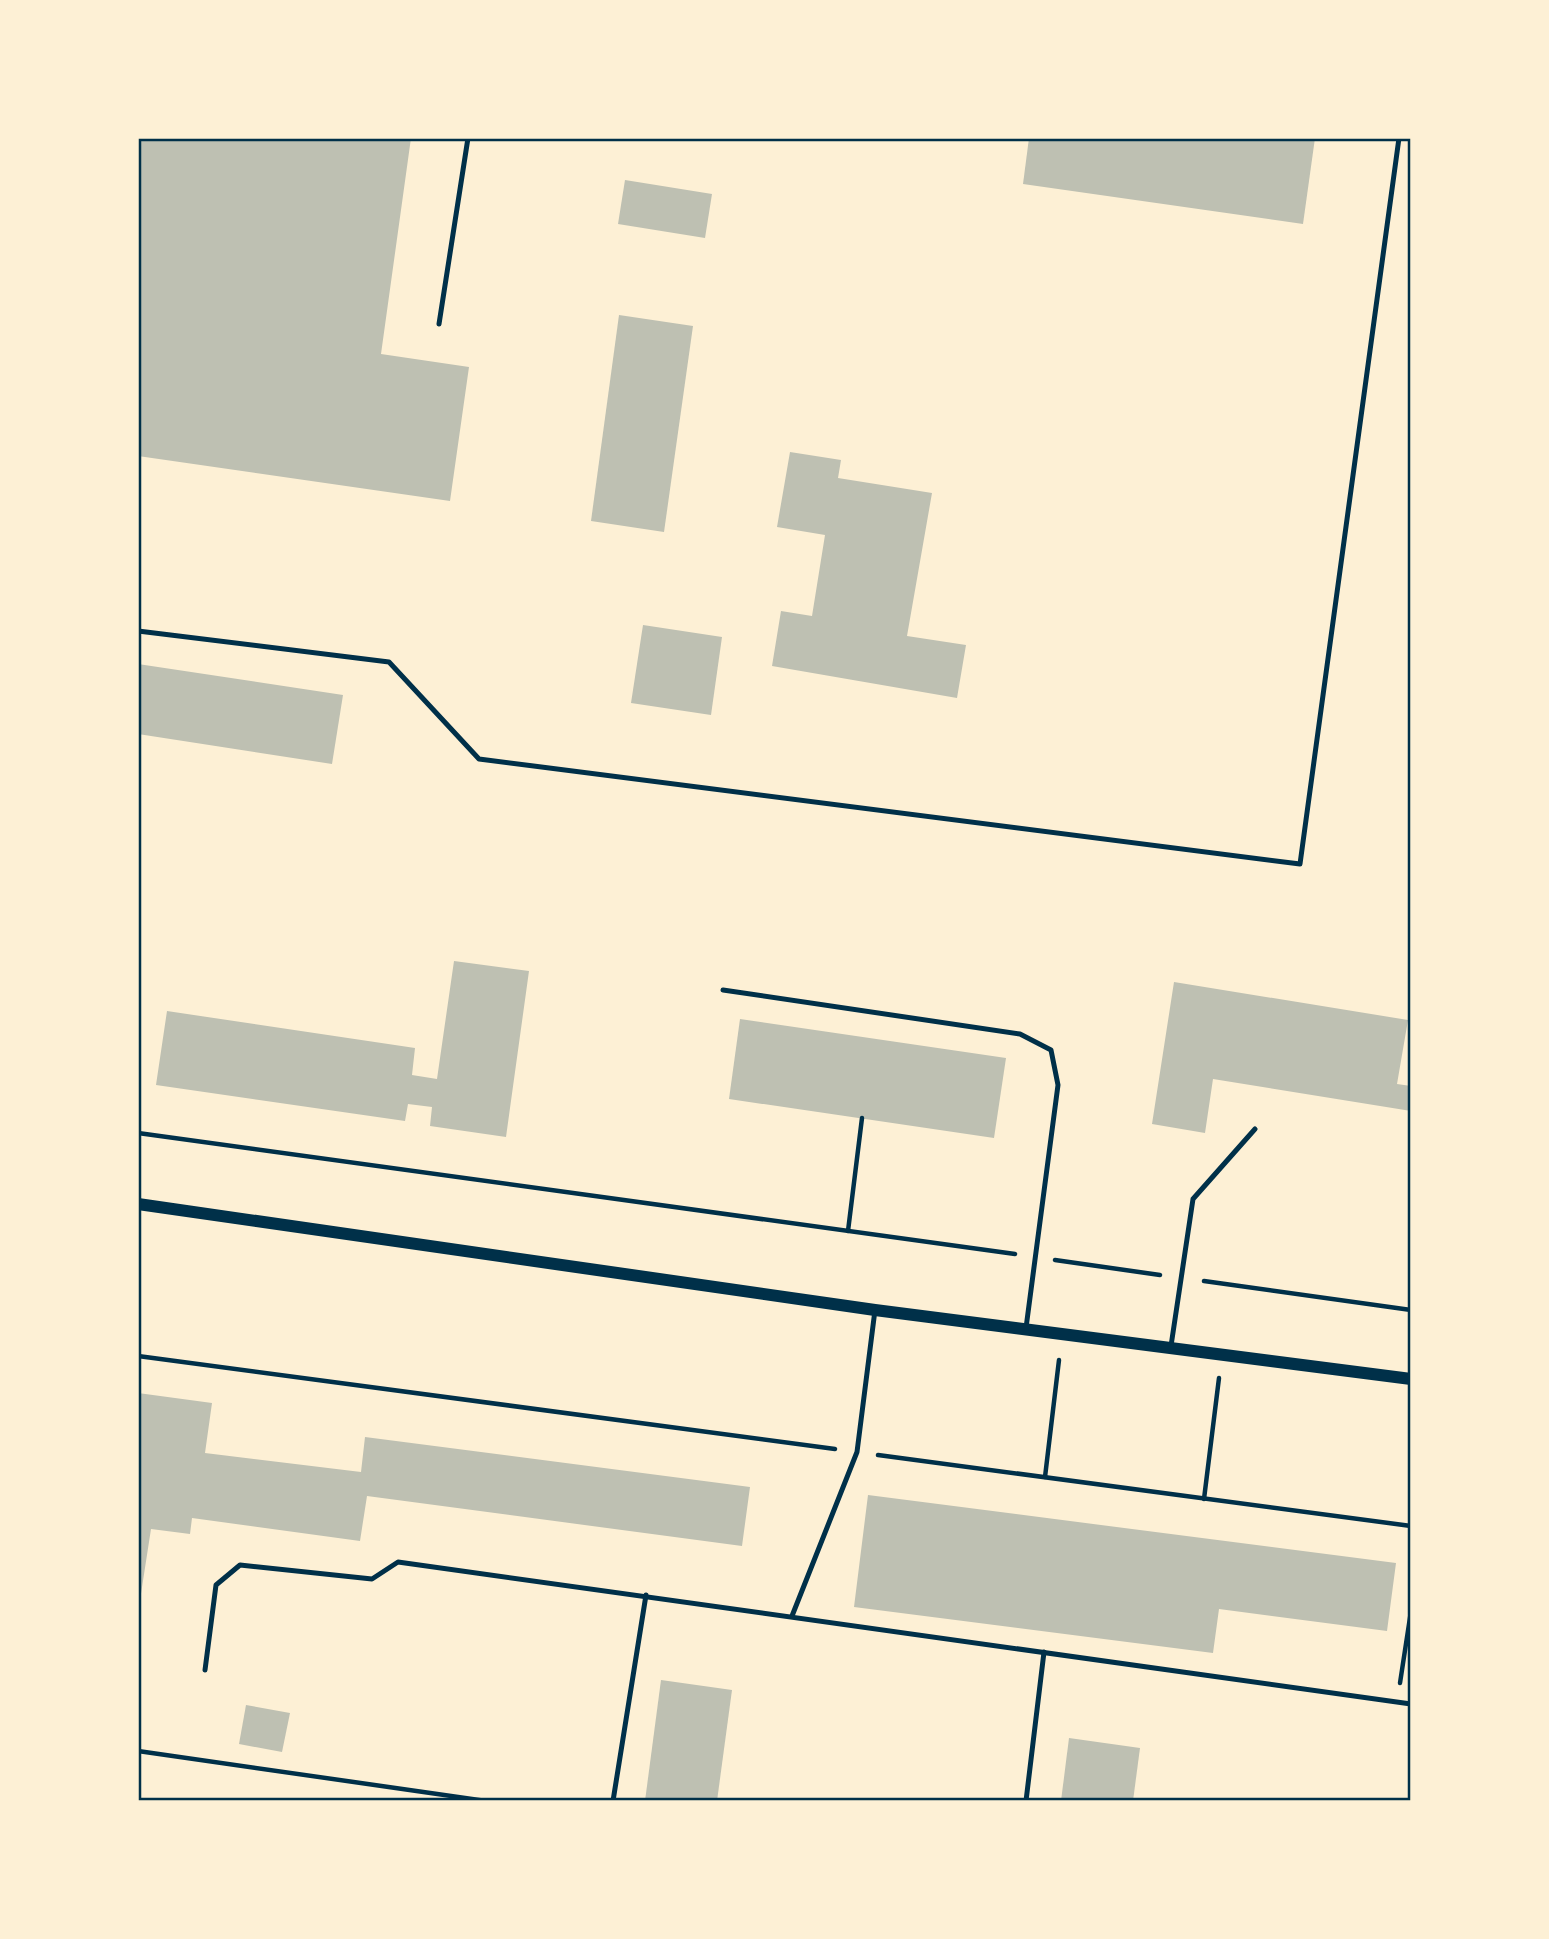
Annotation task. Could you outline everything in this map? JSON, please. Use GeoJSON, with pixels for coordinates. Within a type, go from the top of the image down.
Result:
{"type":"FeatureCollection","features":[{"type":"Feature","properties":{"kind":"street"},"geometry":{"type":"LineString","coordinates":[[138,1204],[1062,1336],[1411,1378]]}},
{"type":"Feature","properties":{"kind":"lane"},"geometry":{"type":"LineString","coordinates":[[439,324],[468,138]]}},
{"type":"Feature","properties":{"kind":"lane"},"geometry":{"type":"LineString","coordinates":[[138,631],[389,662],[478,759],[1300,864],[1399,138]]}},
{"type":"Feature","properties":{"kind":"lane"},"geometry":{"type":"LineString","coordinates":[[723,990],[1020,1034],[1051,1050],[1058,1085],[1026,1331]]}},
{"type":"Feature","properties":{"kind":"lane"},"geometry":{"type":"LineString","coordinates":[[1171,1349],[1193,1199],[1255,1129]]}},
{"type":"Feature","properties":{"kind":"lane"},"geometry":{"type":"LineString","coordinates":[[792,1616],[857,1452],[875,1310]]}},
{"type":"Feature","properties":{"kind":"lane"},"geometry":{"type":"LineString","coordinates":[[205,1670],[216,1585],[240,1565],[372,1579],[397,1562],[1411,1704]]}},
{"type":"Feature","properties":{"kind":"lane"},"geometry":{"type":"LineString","coordinates":[[612,1801],[646,1595]]}},
{"type":"Feature","properties":{"kind":"lane"},"geometry":{"type":"LineString","coordinates":[[1026,1801],[1044,1652]]}},
{"type":"Feature","properties":{"kind":"path"},"geometry":{"type":"LineString","coordinates":[[848,1231],[862,1118]]}},
{"type":"Feature","properties":{"kind":"path"},"geometry":{"type":"LineString","coordinates":[[138,1132],[1411,1310]]}},
{"type":"Feature","properties":{"kind":"path"},"geometry":{"type":"LineString","coordinates":[[1045,1477],[1062,1336]]}},
{"type":"Feature","properties":{"kind":"path"},"geometry":{"type":"LineString","coordinates":[[1204,1499],[1222,1355]]}},
{"type":"Feature","properties":{"kind":"path"},"geometry":{"type":"LineString","coordinates":[[138,1356],[1411,1526]]}},
{"type":"Feature","properties":{"kind":"path"},"geometry":{"type":"LineString","coordinates":[[1398,1703],[1411,1611]]}},
{"type":"Feature","properties":{"kind":"path"},"geometry":{"type":"LineString","coordinates":[[138,1751],[486,1801]]}},
{"type":"Feature","properties":{"kind":"building"},"geometry":{"type":"Polygon","coordinates":[[[138,138],[411,138],[381,354],[469,367],[450,501],[138,456],[138,138]]]}},
{"type":"Feature","properties":{"kind":"building"},"geometry":{"type":"Polygon","coordinates":[[[1029,138],[1315,138],[1303,224],[1023,184],[1029,138]]]}},
{"type":"Feature","properties":{"kind":"building"},"geometry":{"type":"Polygon","coordinates":[[[625,180],[712,194],[705,238],[618,224],[625,180]]]}},
{"type":"Feature","properties":{"kind":"building"},"geometry":{"type":"Polygon","coordinates":[[[619,315],[693,326],[664,532],[591,521],[619,315]]]}},
{"type":"Feature","properties":{"kind":"building"},"geometry":{"type":"Polygon","coordinates":[[[790,452],[841,460],[838,478],[932,493],[907,636],[966,645],[957,698],[772,666],[781,611],[812,616],[825,535],[777,527],[790,452]]]}},
{"type":"Feature","properties":{"kind":"building"},"geometry":{"type":"Polygon","coordinates":[[[643,625],[722,637],[711,715],[631,703],[643,625]]]}},
{"type":"Feature","properties":{"kind":"building"},"geometry":{"type":"Polygon","coordinates":[[[138,664],[343,695],[332,764],[138,734],[138,664]]]}},
{"type":"Feature","properties":{"kind":"building"},"geometry":{"type":"Polygon","coordinates":[[[454,961],[529,971],[506,1137],[430,1126],[432,1107],[408,1104],[405,1121],[156,1085],[167,1011],[415,1048],[412,1075],[437,1079],[454,961]]]}},
{"type":"Feature","properties":{"kind":"building"},"geometry":{"type":"Polygon","coordinates":[[[1174,982],[1408,1020],[1397,1084],[1411,1086],[1411,1111],[1213,1079],[1205,1133],[1152,1124],[1174,982]]]}},
{"type":"Feature","properties":{"kind":"building"},"geometry":{"type":"Polygon","coordinates":[[[740,1019],[1006,1058],[994,1138],[729,1099],[740,1019]]]}},
{"type":"Feature","properties":{"kind":"building"},"geometry":{"type":"Polygon","coordinates":[[[138,1393],[212,1403],[205,1453],[361,1472],[365,1437],[750,1487],[742,1546],[367,1496],[360,1541],[192,1518],[190,1534],[151,1529],[138,1613],[138,1393]]]}},
{"type":"Feature","properties":{"kind":"building"},"geometry":{"type":"Polygon","coordinates":[[[868,1495],[1396,1563],[1387,1631],[1219,1609],[1213,1653],[854,1607],[868,1495]]]}},
{"type":"Feature","properties":{"kind":"building"},"geometry":{"type":"Polygon","coordinates":[[[661,1680],[732,1690],[717,1801],[645,1801],[661,1680]]]}},
{"type":"Feature","properties":{"kind":"building"},"geometry":{"type":"Polygon","coordinates":[[[246,1705],[290,1713],[282,1752],[239,1744],[246,1705]]]}},
{"type":"Feature","properties":{"kind":"building"},"geometry":{"type":"Polygon","coordinates":[[[1069,1738],[1140,1748],[1133,1801],[1061,1801],[1069,1738]]]}}]}
